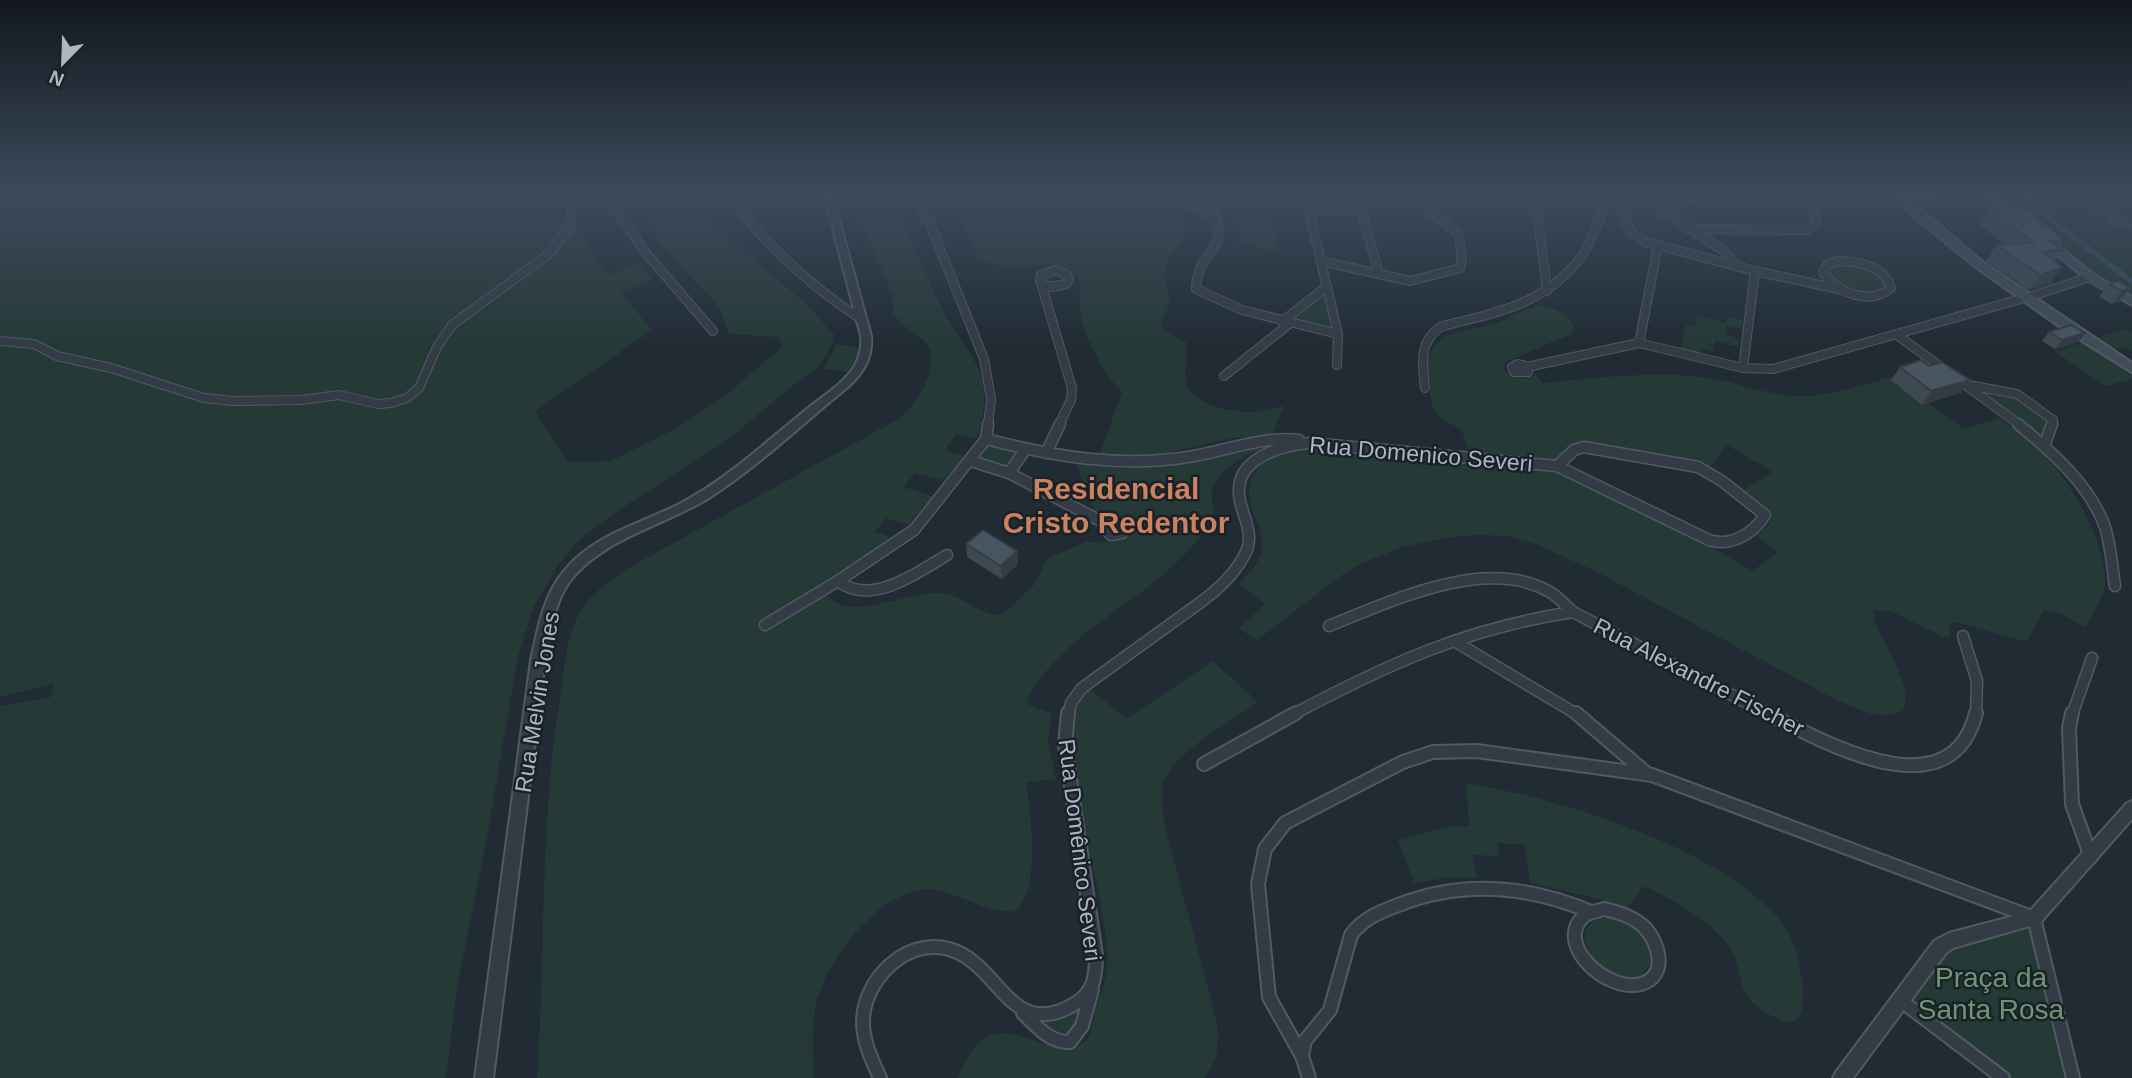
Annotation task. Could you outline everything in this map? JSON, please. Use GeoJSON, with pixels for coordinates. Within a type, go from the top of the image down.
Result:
{"type":"FeatureCollection","features":[{"type":"Feature","properties":{"kind":"main road"},"geometry":{"type":"LineString","coordinates":[[1955,244],[2024,298],[2132,368]]}},
{"type":"Feature","properties":{"kind":"main road"},"geometry":{"type":"LineString","coordinates":[[2051,244],[2090,277],[2132,302]]}},
{"type":"Feature","properties":{"kind":"street"},"geometry":{"type":"LineString","coordinates":[[0,341],[34,344],[57,356],[111,368],[204,398],[233,401],[302,400],[335,395],[378,404],[391,403],[407,398],[419,388],[437,347],[452,325],[550,253],[556,244]]}},
{"type":"Feature","properties":{"kind":"street"},"geometry":{"type":"LineString","coordinates":[[640,244],[713,331]]}},
{"type":"Feature","properties":{"kind":"street"},"geometry":{"type":"LineString","coordinates":[[774,244],[831,300],[862,319]]}},
{"type":"Feature","properties":{"kind":"street","name":"Rua Melvin Jones"},"geometry":{"type":"LineString","coordinates":[[484,1078],[487,1038],[523,789],[538,660],[556,592],[587,556],[702,497],[855,375],[866,355],[867,341],[842,244]]}},
{"type":"Feature","properties":{"kind":"street"},"geometry":{"type":"LineString","coordinates":[[765,625],[899,542],[925,520],[986,439],[991,398],[984,359],[938,244]]}},
{"type":"Feature","properties":{"kind":"street"},"geometry":{"type":"LineString","coordinates":[[1215,244],[1196,277],[1195,289],[1209,298],[1286,323],[1338,334]]}},
{"type":"Feature","properties":{"kind":"street"},"geometry":{"type":"LineString","coordinates":[[1317,244],[1338,334],[1337,365]]}},
{"type":"Feature","properties":{"kind":"street"},"geometry":{"type":"LineString","coordinates":[[1371,244],[1379,274]]}},
{"type":"Feature","properties":{"kind":"street"},"geometry":{"type":"LineString","coordinates":[[1321,261],[1418,280],[1457,270],[1462,266],[1459,244]]}},
{"type":"Feature","properties":{"kind":"street"},"geometry":{"type":"LineString","coordinates":[[1541,244],[1547,291]]}},
{"type":"Feature","properties":{"kind":"street"},"geometry":{"type":"LineString","coordinates":[[1425,388],[1421,357],[1435,330],[1511,309],[1547,291],[1563,279],[1589,244]]}},
{"type":"Feature","properties":{"kind":"street"},"geometry":{"type":"LineString","coordinates":[[1655,244],[1755,271],[1843,290],[1874,296],[1887,293],[1891,285],[1880,271],[1860,263],[1844,261],[1827,265],[1823,270],[1824,275],[1843,290]]}},
{"type":"Feature","properties":{"kind":"street"},"geometry":{"type":"LineString","coordinates":[[1713,244],[1724,251],[1739,267]]}},
{"type":"Feature","properties":{"kind":"street"},"geometry":{"type":"LineString","coordinates":[[1639,344],[1658,246]]}},
{"type":"Feature","properties":{"kind":"street"},"geometry":{"type":"LineString","coordinates":[[1743,368],[1755,271]]}},
{"type":"Feature","properties":{"kind":"street"},"geometry":{"type":"LineString","coordinates":[[2039,308],[2032,296],[2090,277]]}},
{"type":"Feature","properties":{"kind":"street"},"geometry":{"type":"LineString","coordinates":[[1040,280],[1072,388],[1071,400],[1046,453]]}},
{"type":"Feature","properties":{"kind":"street"},"geometry":{"type":"LineString","coordinates":[[1224,376],[1326,287]]}},
{"type":"Feature","properties":{"kind":"street"},"geometry":{"type":"LineString","coordinates":[[1527,367],[1639,344],[1743,368],[1773,369],[2024,298]]}},
{"type":"Feature","properties":{"kind":"street"},"geometry":{"type":"LineString","coordinates":[[1897,335],[2045,446],[2078,484],[2101,517],[2107,533],[2115,586]]}},
{"type":"Feature","properties":{"kind":"street"},"geometry":{"type":"LineString","coordinates":[[1964,384],[2017,394],[2053,420],[2045,446]]}},
{"type":"Feature","properties":{"kind":"street"},"geometry":{"type":"LineString","coordinates":[[986,439],[1025,450],[1113,460],[1169,459],[1282,438],[1326,443]]}},
{"type":"Feature","properties":{"kind":"street"},"geometry":{"type":"LineString","coordinates":[[1261,440],[1276,443],[1274,449]]}},
{"type":"Feature","properties":{"kind":"street","name":"Rua Domenico Severi"},"geometry":{"type":"LineString","coordinates":[[1286,445],[1326,443],[1557,466]]}},
{"type":"Feature","properties":{"kind":"street","name":"Rua Domênico Severi"},"geometry":{"type":"LineString","coordinates":[[880,1078],[863,1038],[864,1010],[884,971],[905,953],[928,946],[963,954],[975,963],[1048,1038],[1067,1044],[1082,1030],[1096,955],[1065,745],[1068,709],[1082,688],[1199,603],[1237,570],[1246,554],[1250,536],[1248,519],[1240,500],[1240,485],[1253,462],[1286,445]]}},
{"type":"Feature","properties":{"kind":"street"},"geometry":{"type":"LineString","coordinates":[[1584,447],[1682,463],[1704,470],[1723,481],[1765,515],[1759,524],[1731,541],[1713,542],[1557,466],[1574,450],[1584,447]]}},
{"type":"Feature","properties":{"kind":"street"},"geometry":{"type":"LineString","coordinates":[[1009,473],[1025,450]]}},
{"type":"Feature","properties":{"kind":"street"},"geometry":{"type":"LineString","coordinates":[[971,461],[1009,473],[1110,526]]}},
{"type":"Feature","properties":{"kind":"street"},"geometry":{"type":"LineString","coordinates":[[838,581],[842,586],[853,590],[883,588],[900,582],[947,555]]}},
{"type":"Feature","properties":{"kind":"street","name":"Rua Alexandre Fischer"},"geometry":{"type":"LineString","coordinates":[[1329,626],[1421,592],[1452,584],[1496,578],[1520,580],[1556,594],[1573,612],[1746,704],[1863,756],[1911,766],[1928,765],[1949,757],[1968,735],[1978,687],[1963,636]]}},
{"type":"Feature","properties":{"kind":"street"},"geometry":{"type":"LineString","coordinates":[[1204,764],[1374,671],[1499,625],[1573,612]]}},
{"type":"Feature","properties":{"kind":"street"},"geometry":{"type":"LineString","coordinates":[[1454,641],[1573,710],[1597,729],[1629,761],[1652,775],[2034,918]]}},
{"type":"Feature","properties":{"kind":"street"},"geometry":{"type":"LineString","coordinates":[[2091,857],[2072,804],[2069,728],[2074,703],[2092,658]]}},
{"type":"Feature","properties":{"kind":"street"},"geometry":{"type":"LineString","coordinates":[[1309,1078],[1302,1056],[1269,998],[1258,884],[1265,849],[1285,823],[1403,762],[1444,750],[1477,751],[1652,775]]}},
{"type":"Feature","properties":{"kind":"street"},"geometry":{"type":"LineString","coordinates":[[1842,1078],[1940,947],[1949,941],[2034,918],[2132,808]]}},
{"type":"Feature","properties":{"kind":"street"},"geometry":{"type":"LineString","coordinates":[[1302,1056],[1304,1043],[1330,1010],[1351,935],[1356,926],[1380,913],[1429,895],[1469,888],[1551,898],[1591,912],[1604,909],[1618,912],[1631,918],[1649,933],[1658,959],[1656,971],[1649,980],[1636,986],[1620,985],[1603,978],[1589,967],[1579,953],[1575,938],[1581,919],[1591,912]]}},
{"type":"Feature","properties":{"kind":"street"},"geometry":{"type":"LineString","coordinates":[[2034,918],[2073,1078]]}},
{"type":"Feature","properties":{"kind":"street","name":"Rua Domênico Severi"},"geometry":{"type":"LineString","coordinates":[[1013,1002],[1031,1014],[1047,1014],[1077,1002],[1092,987]]}},
{"type":"Feature","properties":{"kind":"street"},"geometry":{"type":"LineString","coordinates":[[1900,1000],[2003,1078]]}},
{"type":"Feature","properties":{"kind":"street"},"geometry":{"type":"LineString","coordinates":[[1283,1023],[1301,1035],[1316,1030]]}},
{"type":"Feature","properties":{"kind":"green space"},"geometry":{"type":"Polygon","coordinates":[[[0,244],[588,244],[608,275],[638,264],[653,279],[621,292],[652,330],[535,411],[568,462],[611,461],[677,428],[727,394],[782,347],[778,337],[729,334],[721,310],[713,299],[661,244],[737,244],[803,301],[834,334],[832,345],[817,369],[730,438],[619,510],[580,539],[558,565],[533,609],[517,660],[489,827],[457,987],[446,1078],[0,1078],[0,706],[51,697],[54,684],[0,697],[0,244]]]}},
{"type":"Feature","properties":{"kind":"green space"},"geometry":{"type":"Polygon","coordinates":[[[871,244],[912,244],[949,321],[977,365],[984,396],[982,416],[976,439],[956,434],[945,450],[965,456],[944,480],[915,473],[904,487],[932,496],[908,525],[886,518],[875,532],[893,538],[839,572],[835,580],[820,586],[831,599],[845,606],[862,607],[932,593],[947,594],[997,615],[1007,610],[1033,586],[1047,559],[1085,542],[1115,542],[1127,532],[1125,526],[1095,514],[1076,463],[1167,464],[1212,458],[1257,447],[1260,450],[1245,456],[1219,477],[1212,491],[1212,517],[1194,544],[1153,583],[1064,653],[1045,673],[1029,697],[1027,704],[1052,713],[1048,742],[1056,779],[1027,782],[1032,868],[1024,899],[1017,910],[1000,911],[936,890],[916,891],[897,898],[878,911],[845,946],[822,985],[813,1022],[813,1078],[537,1078],[549,788],[567,652],[571,632],[579,614],[596,593],[634,565],[905,413],[919,396],[929,375],[931,355],[924,341],[895,316],[892,294],[871,244]]]}},
{"type":"Feature","properties":{"kind":"green space"},"geometry":{"type":"Polygon","coordinates":[[[971,244],[1179,244],[1165,269],[1169,301],[1161,325],[1166,332],[1186,342],[1185,371],[1189,389],[1203,401],[1223,409],[1243,412],[1284,406],[1272,436],[1233,438],[1141,459],[1099,456],[1122,393],[1104,371],[1088,340],[1081,320],[1079,279],[1056,268],[990,264],[978,260],[971,244]]]}},
{"type":"Feature","properties":{"kind":"green space"},"geometry":{"type":"Polygon","coordinates":[[[1277,244],[1279,252],[1239,245],[1277,244]]]}},
{"type":"Feature","properties":{"kind":"green space"},"geometry":{"type":"Polygon","coordinates":[[[2055,244],[2132,244],[2132,301],[2111,290],[2055,244]]]}},
{"type":"Feature","properties":{"kind":"green space"},"geometry":{"type":"Polygon","coordinates":[[[1834,263],[1870,268],[1889,284],[1884,293],[1854,292],[1828,277],[1827,268],[1834,263]]]}},
{"type":"Feature","properties":{"kind":"green space"},"geometry":{"type":"Polygon","coordinates":[[[1325,291],[1335,332],[1287,321],[1325,291]]]}},
{"type":"Feature","properties":{"kind":"green space"},"geometry":{"type":"Polygon","coordinates":[[[1538,305],[1566,316],[1574,329],[1571,334],[1504,363],[1505,370],[1516,377],[1524,378],[1536,374],[1542,383],[1636,375],[1692,376],[1775,394],[1803,396],[1836,392],[1892,377],[1964,429],[2000,418],[2053,464],[2085,514],[2094,532],[2104,568],[2105,583],[2098,606],[2084,627],[2060,613],[2044,610],[2028,639],[2023,641],[1956,622],[1950,624],[1950,636],[1944,637],[1892,612],[1875,610],[1873,619],[1905,690],[1903,710],[1886,715],[1867,713],[1833,698],[1595,571],[1538,545],[1508,536],[1445,538],[1402,547],[1346,572],[1257,640],[1239,629],[1265,604],[1239,584],[1256,563],[1262,548],[1260,532],[1251,506],[1251,480],[1264,463],[1274,457],[1311,448],[1554,472],[1583,483],[1713,548],[1752,571],[1779,552],[1756,536],[1770,523],[1772,512],[1744,490],[1773,472],[1727,445],[1708,470],[1595,446],[1556,463],[1470,453],[1461,429],[1440,418],[1432,406],[1427,365],[1433,346],[1445,336],[1497,323],[1538,305]]]}},
{"type":"Feature","properties":{"kind":"green space"},"geometry":{"type":"Polygon","coordinates":[[[1697,316],[1726,323],[1727,316],[1743,320],[1742,329],[1727,326],[1727,335],[1740,339],[1739,347],[1715,341],[1713,352],[1702,349],[1701,356],[1680,351],[1686,324],[1695,326],[1697,316]]]}},
{"type":"Feature","properties":{"kind":"green space"},"geometry":{"type":"Polygon","coordinates":[[[2127,329],[2132,333],[2132,351],[2124,347],[2114,349],[2096,338],[2127,329]]]}},
{"type":"Feature","properties":{"kind":"green space"},"geometry":{"type":"Polygon","coordinates":[[[2087,341],[2132,372],[2132,379],[2106,386],[2054,351],[2087,341]]]}},
{"type":"Feature","properties":{"kind":"green space"},"geometry":{"type":"Polygon","coordinates":[[[837,344],[861,348],[848,372],[823,369],[837,344]]]}},
{"type":"Feature","properties":{"kind":"green space"},"geometry":{"type":"Polygon","coordinates":[[[1967,385],[2016,395],[2050,420],[2043,443],[1967,385]]]}},
{"type":"Feature","properties":{"kind":"green space"},"geometry":{"type":"Polygon","coordinates":[[[991,443],[1020,451],[1009,469],[979,460],[991,443]]]}},
{"type":"Feature","properties":{"kind":"green space"},"geometry":{"type":"Polygon","coordinates":[[[1213,661],[1258,702],[1204,738],[1177,761],[1168,773],[1162,793],[1164,823],[1217,1022],[1217,1052],[1209,1072],[1204,1078],[958,1078],[972,1050],[988,1037],[1005,1033],[1023,1036],[1057,1048],[1072,1048],[1086,1040],[1091,1030],[1104,984],[1107,954],[1103,918],[1070,742],[1072,720],[1079,700],[1090,689],[1126,719],[1213,661]]]}},
{"type":"Feature","properties":{"kind":"green space"},"geometry":{"type":"Polygon","coordinates":[[[1466,783],[1544,800],[1632,829],[1715,868],[1750,891],[1777,917],[1793,942],[1803,988],[1803,1006],[1799,1017],[1795,1021],[1782,1020],[1757,1006],[1744,989],[1733,953],[1719,934],[1688,910],[1644,886],[1626,909],[1603,900],[1530,883],[1525,845],[1498,843],[1499,856],[1472,855],[1477,877],[1452,877],[1414,883],[1398,840],[1446,827],[1469,826],[1466,783]]]}},
{"type":"Feature","properties":{"kind":"green space"},"geometry":{"type":"Polygon","coordinates":[[[1612,918],[1635,928],[1649,947],[1651,963],[1640,977],[1624,978],[1609,973],[1597,964],[1589,952],[1585,940],[1587,929],[1596,921],[1612,918]]]}},
{"type":"Feature","properties":{"kind":"green space","name":"Praça da Santa Rosa"},"geometry":{"type":"Polygon","coordinates":[[[2021,926],[2032,931],[2067,1078],[2011,1078],[1915,1004],[1912,994],[1949,947],[2021,926]]]}},
{"type":"Feature","properties":{"kind":"green space"},"geometry":{"type":"Polygon","coordinates":[[[1083,1005],[1077,1031],[1067,1039],[1040,1025],[1083,1005]]]}},
{"type":"Feature","properties":{"kind":"water"},"geometry":{"type":"Polygon","coordinates":[[[2078,244],[2088,244],[2132,278],[2132,285],[2078,244]]]}},
{"type":"Feature","properties":{"kind":"building"},"geometry":{"type":"Polygon","coordinates":[[[2055,244],[2063,250],[2043,252],[2062,267],[2040,275],[1996,245],[2055,244]]]}},
{"type":"Feature","properties":{"kind":"building"},"geometry":{"type":"Polygon","coordinates":[[[2118,281],[2130,288],[2122,291],[2109,284],[2118,281]]]}},
{"type":"Feature","properties":{"kind":"building"},"geometry":{"type":"Polygon","coordinates":[[[2071,325],[2085,333],[2062,340],[2049,332],[2071,325]]]}},
{"type":"Feature","properties":{"kind":"building"},"geometry":{"type":"Polygon","coordinates":[[[1921,360],[1929,366],[1942,362],[1970,380],[1931,391],[1900,367],[1921,360]]]}},
{"type":"Feature","properties":{"kind":"building"},"geometry":{"type":"Polygon","coordinates":[[[983,530],[1017,551],[1001,566],[966,544],[983,530]]]}},
{"type":"Feature","properties":{"kind":"district","name":"Residencial Cristo Redentor"},"geometry":{"type":"Point","coordinates":[1116,505]}}]}
